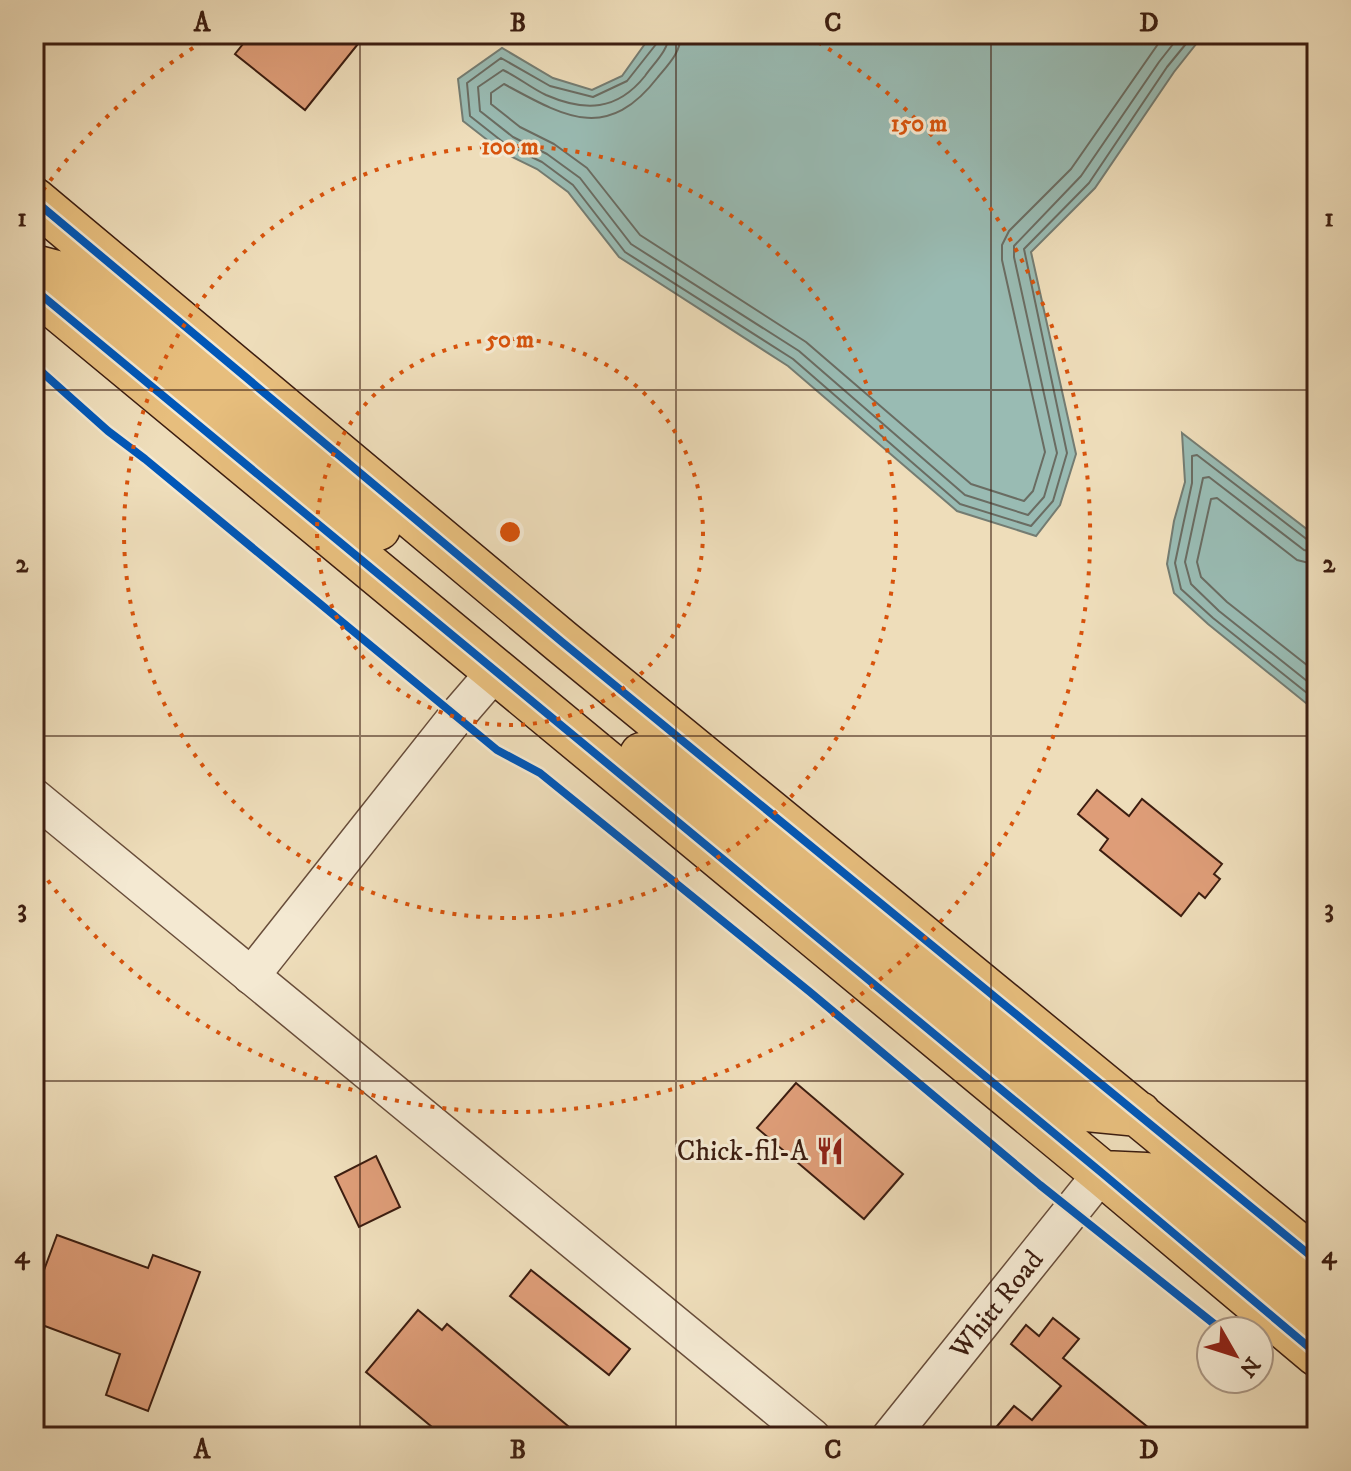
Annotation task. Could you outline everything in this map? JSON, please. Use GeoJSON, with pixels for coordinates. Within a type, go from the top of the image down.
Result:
{"type":"FeatureCollection","features":[{"type":"Feature","properties":{"kind":"main road"},"geometry":{"type":"LineString","coordinates":[[39,208],[1317,1261]]}},
{"type":"Feature","properties":{"kind":"main road"},"geometry":{"type":"LineString","coordinates":[[35,286],[68,276],[473,604],[562,642]]}},
{"type":"Feature","properties":{"kind":"main road"},"geometry":{"type":"LineString","coordinates":[[35,286],[502,679],[1317,1354]]}},
{"type":"Feature","properties":{"kind":"main road"},"geometry":{"type":"LineString","coordinates":[[502,679],[574,699],[1041,1082],[1087,1109],[1139,1114]]}},
{"type":"Feature","properties":{"kind":"main road"},"geometry":{"type":"LineString","coordinates":[[1102,1173],[1146,1175],[1179,1190],[1317,1303]]}},
{"type":"Feature","properties":{"kind":"street"},"geometry":{"type":"LineString","coordinates":[[251,976],[456,717],[502,679]]}},
{"type":"Feature","properties":{"kind":"street"},"geometry":{"type":"LineString","coordinates":[[34,797],[812,1437]]}},
{"type":"Feature","properties":{"kind":"street","name":"Whitt Road"},"geometry":{"type":"LineString","coordinates":[[890,1437],[1102,1173]]}},
{"type":"Feature","properties":{"kind":"water"},"geometry":{"type":"Polygon","coordinates":[[[652,34],[1204,34],[1174,72],[1095,188],[1031,252],[1076,454],[1060,505],[1036,536],[957,511],[788,366],[619,257],[568,192],[537,169],[504,153],[463,121],[458,79],[502,48],[553,78],[592,90],[622,76],[652,34]]]}},
{"type":"Feature","properties":{"kind":"water"},"geometry":{"type":"Polygon","coordinates":[[[1182,433],[1317,537],[1317,712],[1174,593],[1167,564],[1185,482],[1182,433]]]}},
{"type":"Feature","properties":{"kind":"building"},"geometry":{"type":"Polygon","coordinates":[[[251,34],[366,34],[305,110],[235,54],[251,34]]]}},
{"type":"Feature","properties":{"kind":"building"},"geometry":{"type":"Polygon","coordinates":[[[1097,790],[1129,816],[1142,799],[1222,864],[1214,874],[1220,879],[1205,898],[1199,893],[1181,916],[1100,850],[1108,839],[1078,814],[1097,790]]]}},
{"type":"Feature","properties":{"kind":"building","name":"Chick-fil-A"},"geometry":{"type":"Polygon","coordinates":[[[796,1083],[903,1174],[864,1219],[757,1128],[796,1083]]]}},
{"type":"Feature","properties":{"kind":"building"},"geometry":{"type":"Polygon","coordinates":[[[376,1156],[400,1207],[359,1227],[335,1177],[376,1156]]]}},
{"type":"Feature","properties":{"kind":"building"},"geometry":{"type":"Polygon","coordinates":[[[57,1235],[148,1268],[153,1255],[200,1272],[148,1411],[106,1395],[120,1354],[34,1322],[34,1297],[57,1235]]]}},
{"type":"Feature","properties":{"kind":"building"},"geometry":{"type":"Polygon","coordinates":[[[531,1270],[630,1349],[609,1375],[510,1296],[531,1270]]]}},
{"type":"Feature","properties":{"kind":"building"},"geometry":{"type":"Polygon","coordinates":[[[418,1310],[442,1330],[447,1324],[581,1437],[444,1437],[366,1372],[418,1310]]]}},
{"type":"Feature","properties":{"kind":"building"},"geometry":{"type":"Polygon","coordinates":[[[1053,1318],[1079,1339],[1063,1358],[1160,1437],[988,1437],[1014,1406],[1032,1420],[1061,1386],[1011,1344],[1026,1325],[1039,1336],[1053,1318]]]}},
{"type":"Feature","properties":{"kind":"cycle path"},"geometry":{"type":"LineString","coordinates":[[34,200],[562,642],[1317,1261]]}},
{"type":"Feature","properties":{"kind":"cycle path"},"geometry":{"type":"LineString","coordinates":[[34,289],[1317,1354]]}},
{"type":"Feature","properties":{"kind":"cycle path"},"geometry":{"type":"LineString","coordinates":[[34,365],[108,431],[497,750],[540,773],[810,992],[1040,1185],[1203,1315]]}},
{"type":"Feature","properties":{"kind":"place","name":"Chick-fil-A"},"geometry":{"type":"Point","coordinates":[830,1151]}}]}
